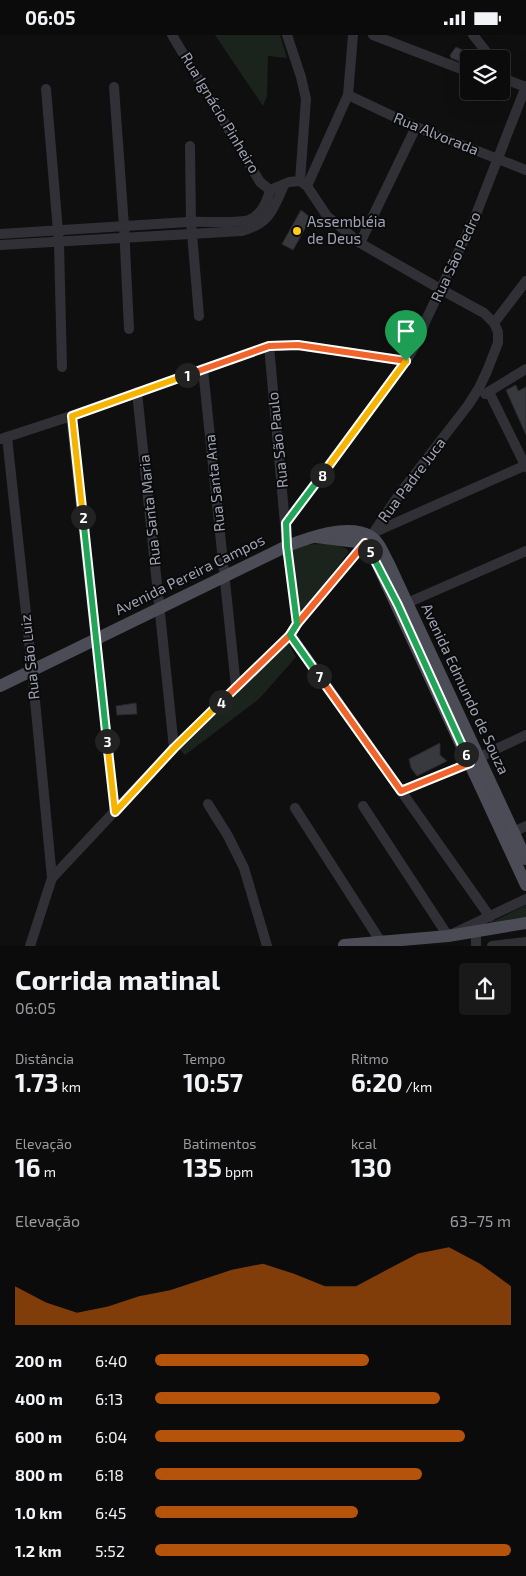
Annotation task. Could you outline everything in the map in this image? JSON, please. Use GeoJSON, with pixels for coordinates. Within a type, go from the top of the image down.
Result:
{"type":"FeatureCollection","features":[{"type":"Feature","properties":{"kind":"main road","name":"Avenida Pereira Campos"},"geometry":{"type":"LineString","coordinates":[[0,686],[287,546],[327,532],[355,531],[370,537]]}},
{"type":"Feature","properties":{"kind":"main road","name":"Avenida Edmundo de Souza"},"geometry":{"type":"LineString","coordinates":[[370,537],[376,542],[389,564],[474,761]]}},
{"type":"Feature","properties":{"kind":"main road","name":"Avenida Edmundo de Souza"},"geometry":{"type":"LineString","coordinates":[[370,537],[376,561],[509,834],[526,885]]}},
{"type":"Feature","properties":{"kind":"main road","name":"Avenida Edmundo de Souza"},"geometry":{"type":"LineString","coordinates":[[509,834],[526,859]]}},
{"type":"Feature","properties":{"kind":"main road"},"geometry":{"type":"LineString","coordinates":[[342,946],[448,936],[526,923]]}},
{"type":"Feature","properties":{"kind":"main road"},"geometry":{"type":"LineString","coordinates":[[426,946],[448,936]]}},
{"type":"Feature","properties":{"kind":"street","name":"Rua Ignácio Pinheiro"},"geometry":{"type":"LineString","coordinates":[[172,35],[260,182],[270,190]]}},
{"type":"Feature","properties":{"kind":"street"},"geometry":{"type":"LineString","coordinates":[[287,35],[306,99],[304,184],[327,216],[360,243],[484,313],[494,323],[526,281]]}},
{"type":"Feature","properties":{"kind":"street"},"geometry":{"type":"LineString","coordinates":[[304,184],[348,95],[353,35]]}},
{"type":"Feature","properties":{"kind":"street"},"geometry":{"type":"LineString","coordinates":[[372,35],[460,69]]}},
{"type":"Feature","properties":{"kind":"street"},"geometry":{"type":"LineString","coordinates":[[473,35],[485,50]]}},
{"type":"Feature","properties":{"kind":"street"},"geometry":{"type":"LineString","coordinates":[[510,82],[526,87]]}},
{"type":"Feature","properties":{"kind":"street"},"geometry":{"type":"LineString","coordinates":[[114,87],[129,329]]}},
{"type":"Feature","properties":{"kind":"street","name":"Rua São Pedro"},"geometry":{"type":"LineString","coordinates":[[286,523],[406,361],[419,339],[499,159],[526,87]]}},
{"type":"Feature","properties":{"kind":"street"},"geometry":{"type":"LineString","coordinates":[[46,89],[59,243],[62,367]]}},
{"type":"Feature","properties":{"kind":"street","name":"Rua Alvorada"},"geometry":{"type":"LineString","coordinates":[[348,95],[416,127],[526,170]]}},
{"type":"Feature","properties":{"kind":"street"},"geometry":{"type":"LineString","coordinates":[[360,243],[416,127]]}},
{"type":"Feature","properties":{"kind":"street"},"geometry":{"type":"LineString","coordinates":[[190,146],[190,222],[199,316]]}},
{"type":"Feature","properties":{"kind":"street"},"geometry":{"type":"LineString","coordinates":[[0,234],[250,219],[256,217],[265,205],[270,190],[290,182],[304,184]]}},
{"type":"Feature","properties":{"kind":"street"},"geometry":{"type":"LineString","coordinates":[[0,245],[242,231],[256,227],[269,216],[284,185]]}},
{"type":"Feature","properties":{"kind":"street","name":"Rua Padre Juca"},"geometry":{"type":"LineString","coordinates":[[30,946],[52,878],[174,748],[290,635],[297,624],[370,537],[398,495],[469,404],[479,388],[498,343],[498,332],[494,323]]}},
{"type":"Feature","properties":{"kind":"street"},"geometry":{"type":"LineString","coordinates":[[3,438],[72,416],[269,346],[298,345],[406,361]]}},
{"type":"Feature","properties":{"kind":"street","name":"Rua São Paulo"},"geometry":{"type":"LineString","coordinates":[[269,346],[287,546],[297,624]]}},
{"type":"Feature","properties":{"kind":"street"},"geometry":{"type":"LineString","coordinates":[[370,537],[526,466],[491,391],[494,381],[489,364]]}},
{"type":"Feature","properties":{"kind":"street","name":"Rua Santa Ana"},"geometry":{"type":"LineString","coordinates":[[203,369],[236,687]]}},
{"type":"Feature","properties":{"kind":"street"},"geometry":{"type":"LineString","coordinates":[[469,404],[526,369]]}},
{"type":"Feature","properties":{"kind":"street","name":"Rua Santa Maria"},"geometry":{"type":"LineString","coordinates":[[138,392],[174,748]]}},
{"type":"Feature","properties":{"kind":"street"},"geometry":{"type":"LineString","coordinates":[[72,416],[115,812]]}},
{"type":"Feature","properties":{"kind":"street","name":"Rua São Luiz"},"geometry":{"type":"LineString","coordinates":[[3,438],[32,669],[52,878]]}},
{"type":"Feature","properties":{"kind":"street"},"geometry":{"type":"LineString","coordinates":[[407,603],[526,551]]}},
{"type":"Feature","properties":{"kind":"street"},"geometry":{"type":"LineString","coordinates":[[290,635],[490,917]]}},
{"type":"Feature","properties":{"kind":"street"},"geometry":{"type":"LineString","coordinates":[[401,791],[474,761],[526,735]]}},
{"type":"Feature","properties":{"kind":"street"},"geometry":{"type":"LineString","coordinates":[[208,803],[228,836],[244,868],[267,946]]}},
{"type":"Feature","properties":{"kind":"street"},"geometry":{"type":"LineString","coordinates":[[363,806],[448,936],[526,899]]}},
{"type":"Feature","properties":{"kind":"street"},"geometry":{"type":"LineString","coordinates":[[295,807],[381,941]]}},
{"type":"Feature","properties":{"kind":"street"},"geometry":{"type":"LineString","coordinates":[[509,834],[526,826]]}},
{"type":"Feature","properties":{"kind":"street"},"geometry":{"type":"LineString","coordinates":[[476,932],[476,946]]}},
{"type":"Feature","properties":{"kind":"street"},"geometry":{"type":"LineString","coordinates":[[492,946],[526,942]]}},
{"type":"Feature","properties":{"kind":"shaded area"},"geometry":{"type":"Polygon","coordinates":[[[215,35],[280,35],[287,58],[268,56],[267,96],[263,106],[215,35]]]}},
{"type":"Feature","properties":{"kind":"shaded area"},"geometry":{"type":"Polygon","coordinates":[[[330,544],[348,550],[348,553],[302,613],[300,612],[290,551],[296,545],[330,544]]]}},
{"type":"Feature","properties":{"kind":"shaded area"},"geometry":{"type":"Polygon","coordinates":[[[288,643],[296,657],[259,699],[185,755],[178,748],[288,643]]]}},
{"type":"Feature","properties":{"kind":"shaded area"},"geometry":{"type":"Polygon","coordinates":[[[526,905],[526,920],[488,924],[526,905]]]}},
{"type":"Feature","properties":{"kind":"building"},"geometry":{"type":"Polygon","coordinates":[[[456,47],[462,50],[460,50],[460,62],[451,58],[450,55],[456,47]]]}},
{"type":"Feature","properties":{"kind":"building","name":"Assembléia de Deus"},"geometry":{"type":"Polygon","coordinates":[[[301,210],[311,218],[293,250],[282,244],[301,210]]]}},
{"type":"Feature","properties":{"kind":"building"},"geometry":{"type":"Polygon","coordinates":[[[516,385],[518,391],[526,387],[526,435],[506,390],[516,385]]]}},
{"type":"Feature","properties":{"kind":"building"},"geometry":{"type":"Polygon","coordinates":[[[136,703],[137,714],[117,715],[116,706],[136,703]]]}},
{"type":"Feature","properties":{"kind":"building"},"geometry":{"type":"Polygon","coordinates":[[[440,743],[440,755],[447,761],[417,776],[411,768],[409,759],[440,743]]]}},
{"type":"Feature","properties":{"kind":"place","name":"Assembléia de Deus"},"geometry":{"type":"Point","coordinates":[297,231]}},
{"type":"Feature","properties":{"kind":"route"},"geometry":{"type":"LineString","coordinates":[[406,361],[286,523],[297,624],[290,635],[401,791],[470,763],[398,605],[365,543],[297,624],[290,635],[174,748],[115,812],[72,416],[269,346],[298,345],[406,361]]}}]}
